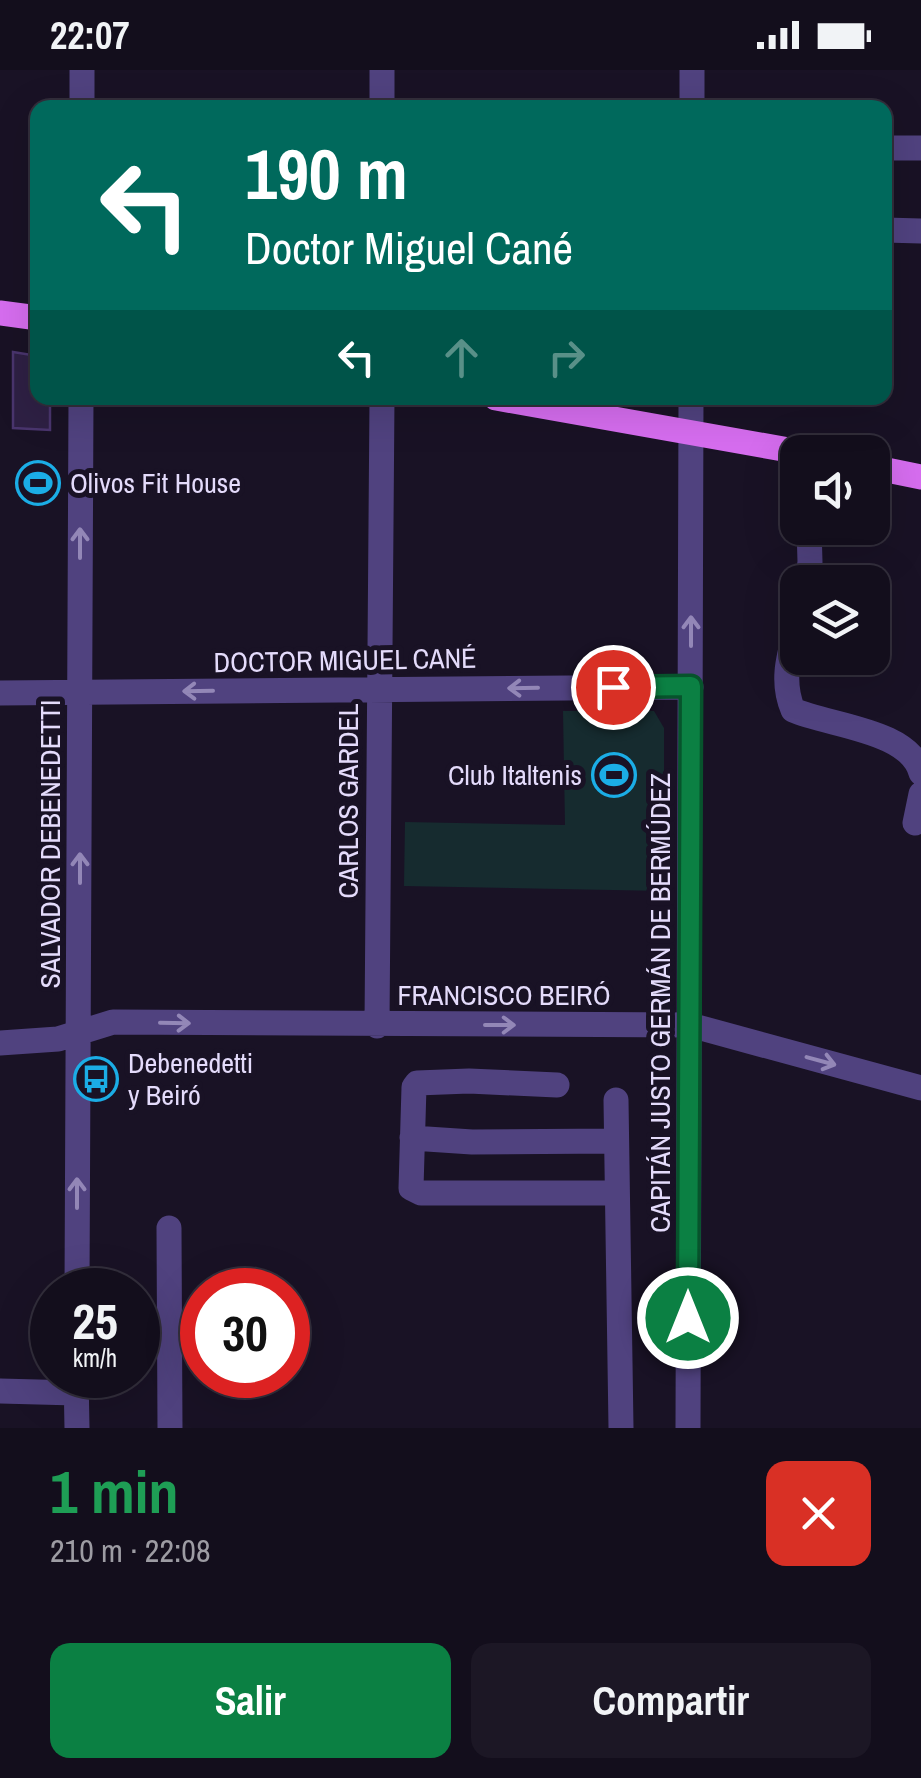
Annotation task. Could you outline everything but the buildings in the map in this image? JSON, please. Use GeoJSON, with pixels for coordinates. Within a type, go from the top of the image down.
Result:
{"type":"FeatureCollection","features":[{"type":"Feature","properties":{"kind":"main road"},"geometry":{"type":"LineString","coordinates":[[0,312],[30,317]]}},
{"type":"Feature","properties":{"kind":"main road"},"geometry":{"type":"LineString","coordinates":[[537,405],[691,431],[780,455]]}},
{"type":"Feature","properties":{"kind":"main road"},"geometry":{"type":"LineString","coordinates":[[890,471],[921,477]]}},
{"type":"Feature","properties":{"kind":"street"},"geometry":{"type":"LineString","coordinates":[[82,70],[82,100]]}},
{"type":"Feature","properties":{"kind":"street"},"geometry":{"type":"LineString","coordinates":[[382,70],[382,100]]}},
{"type":"Feature","properties":{"kind":"street"},"geometry":{"type":"LineString","coordinates":[[692,70],[692,100]]}},
{"type":"Feature","properties":{"kind":"street"},"geometry":{"type":"LineString","coordinates":[[892,148],[921,148]]}},
{"type":"Feature","properties":{"kind":"street"},"geometry":{"type":"LineString","coordinates":[[892,230],[921,231]]}},
{"type":"Feature","properties":{"kind":"street","name":"SALVADOR DEBENEDETTI"},"geometry":{"type":"LineString","coordinates":[[76,1268],[81,405]]}},
{"type":"Feature","properties":{"kind":"street","name":"CARLOS GARDEL"},"geometry":{"type":"LineString","coordinates":[[377,1026],[382,405]]}},
{"type":"Feature","properties":{"kind":"street","name":"CAPITÁN JUSTO GERMÁN DE BERMÚDEZ"},"geometry":{"type":"LineString","coordinates":[[688,1428],[691,431],[694,405]]}},
{"type":"Feature","properties":{"kind":"street"},"geometry":{"type":"LineString","coordinates":[[784,675],[793,710],[893,740],[918,760],[921,773]]}},
{"type":"Feature","properties":{"kind":"street","name":"DOCTOR MIGUEL CANÉ"},"geometry":{"type":"LineString","coordinates":[[0,693],[691,686]]}},
{"type":"Feature","properties":{"kind":"street"},"geometry":{"type":"LineString","coordinates":[[915,823],[921,794]]}},
{"type":"Feature","properties":{"kind":"street","name":"FRANCISCO BEIRÓ"},"geometry":{"type":"LineString","coordinates":[[0,1043],[36,1043],[113,1022],[690,1025],[921,1088]]}},
{"type":"Feature","properties":{"kind":"street"},"geometry":{"type":"LineString","coordinates":[[557,1084],[417,1083],[410,1188],[414,1192],[615,1193]]}},
{"type":"Feature","properties":{"kind":"street"},"geometry":{"type":"LineString","coordinates":[[616,1100],[621,1428]]}},
{"type":"Feature","properties":{"kind":"street"},"geometry":{"type":"LineString","coordinates":[[412,1138],[472,1142],[614,1141]]}},
{"type":"Feature","properties":{"kind":"street"},"geometry":{"type":"LineString","coordinates":[[169,1228],[170,1428]]}},
{"type":"Feature","properties":{"kind":"street"},"geometry":{"type":"LineString","coordinates":[[0,1391],[30,1388]]}},
{"type":"Feature","properties":{"kind":"street"},"geometry":{"type":"LineString","coordinates":[[76,1398],[77,1428]]}},
{"type":"Feature","properties":{"kind":"green space","name":"Club Italtenis"},"geometry":{"type":"Polygon","coordinates":[[[563,711],[654,711],[664,728],[664,891],[404,886],[405,822],[565,825],[563,711]]]}},
{"type":"Feature","properties":{"kind":"place","name":"Olivos Fit House"},"geometry":{"type":"Point","coordinates":[38,483]}},
{"type":"Feature","properties":{"kind":"place","name":"Club Italtenis"},"geometry":{"type":"Point","coordinates":[614,775]}},
{"type":"Feature","properties":{"kind":"place","name":"Debenedetti y Beiró"},"geometry":{"type":"Point","coordinates":[96,1079]}},
{"type":"Feature","properties":{"kind":"route"},"geometry":{"type":"LineString","coordinates":[[613,687],[691,686],[688,1318]]}}]}
